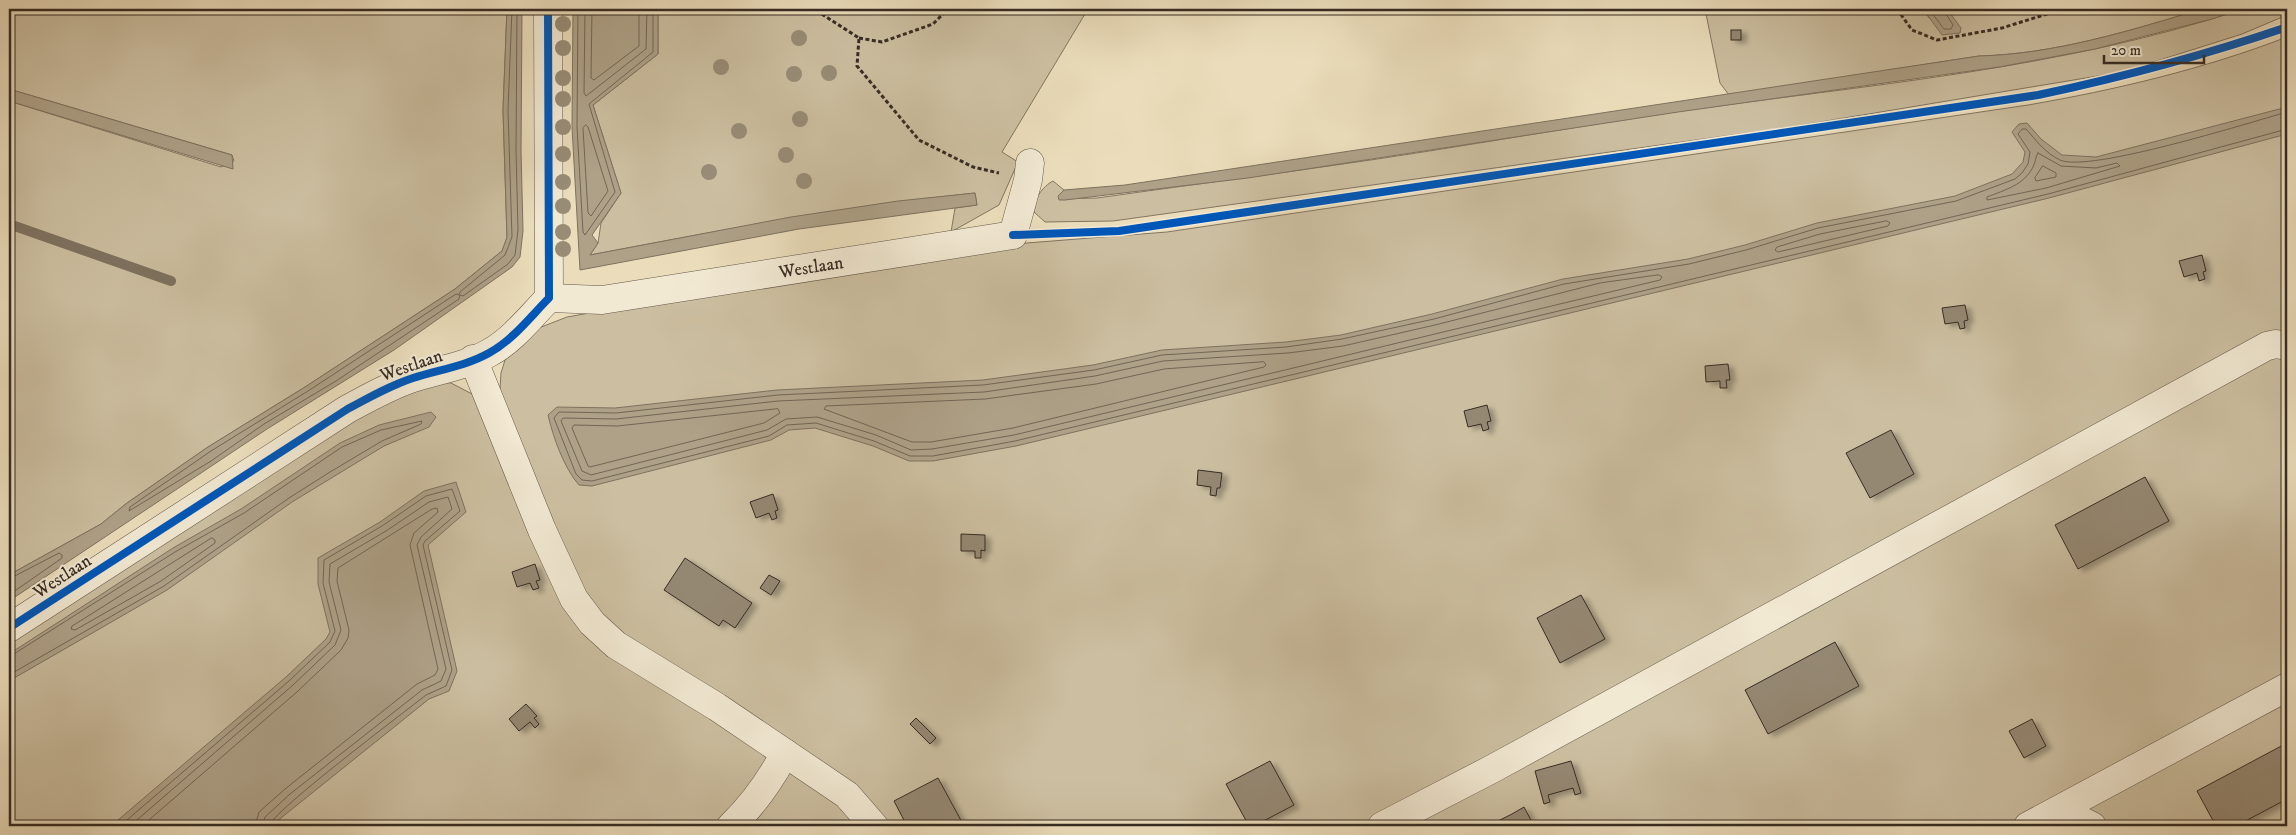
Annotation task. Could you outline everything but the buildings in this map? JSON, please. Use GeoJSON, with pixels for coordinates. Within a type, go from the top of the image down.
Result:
{"type":"FeatureCollection","features":[{"type":"Feature","properties":{"kind":"street"},"geometry":{"type":"LineString","coordinates":[[548,9],[549,298]]}},
{"type":"Feature","properties":{"kind":"street","name":"Westlaan"},"geometry":{"type":"LineString","coordinates":[[9,628],[346,410],[383,390],[489,353],[506,342],[549,298],[602,300],[1013,235],[1029,172]]}},
{"type":"Feature","properties":{"kind":"street"},"geometry":{"type":"LineString","coordinates":[[1382,826],[1500,764],[2267,346],[2276,344],[2287,346]]}},
{"type":"Feature","properties":{"kind":"street"},"geometry":{"type":"LineString","coordinates":[[473,360],[542,530],[574,599],[592,623],[616,645],[848,795],[874,826]]}},
{"type":"Feature","properties":{"kind":"street"},"geometry":{"type":"LineString","coordinates":[[2028,826],[2287,687]]}},
{"type":"Feature","properties":{"kind":"street"},"geometry":{"type":"LineString","coordinates":[[731,826],[750,808],[772,778],[785,753]]}},
{"type":"Feature","properties":{"kind":"street"},"geometry":{"type":"LineString","coordinates":[[2060,810],[2092,826]]}},
{"type":"Feature","properties":{"kind":"path"},"geometry":{"type":"LineString","coordinates":[[818,9],[820,13],[858,38],[882,42],[933,24],[948,9]]}},
{"type":"Feature","properties":{"kind":"path"},"geometry":{"type":"LineString","coordinates":[[1897,9],[1912,30],[1937,40],[2002,28],[2063,9]]}},
{"type":"Feature","properties":{"kind":"path"},"geometry":{"type":"LineString","coordinates":[[858,38],[857,66],[919,140],[973,167],[1029,172]]}},
{"type":"Feature","properties":{"kind":"shaded area"},"geometry":{"type":"Polygon","coordinates":[[[9,9],[507,9],[503,110],[507,238],[502,251],[455,289],[305,387],[208,447],[127,503],[101,524],[9,575],[9,101],[221,167],[234,161],[232,155],[9,89],[9,9]]]}},
{"type":"Feature","properties":{"kind":"shaded area"},"geometry":{"type":"Polygon","coordinates":[[[658,9],[1088,9],[1002,152],[1018,162],[999,205],[951,232],[955,208],[977,205],[975,193],[830,212],[590,255],[598,243],[601,223],[621,193],[593,105],[658,54],[658,9]]]}},
{"type":"Feature","properties":{"kind":"shaded area"},"geometry":{"type":"Polygon","coordinates":[[[1705,9],[1923,9],[1929,18],[1960,28],[1947,9],[2202,9],[2119,33],[2064,46],[2036,51],[1979,56],[1729,95],[1720,83],[1705,9]]]}},
{"type":"Feature","properties":{"kind":"shaded area"},"geometry":{"type":"Polygon","coordinates":[[[2243,9],[2287,9],[2287,15],[2242,34],[2122,72],[1790,127],[1113,221],[1045,222],[1034,212],[1039,194],[1053,181],[1064,190],[1059,199],[1097,198],[1372,160],[1675,112],[1889,84],[2033,61],[2104,47],[2174,30],[2243,9]]]}},
{"type":"Feature","properties":{"kind":"shaded area"},"geometry":{"type":"Polygon","coordinates":[[[2287,37],[2287,826],[9,826],[9,639],[376,405],[439,382],[451,383],[476,396],[560,592],[639,646],[613,626],[580,588],[504,409],[500,389],[501,373],[506,357],[531,331],[567,317],[1014,244],[1167,232],[2028,105],[2094,93],[2192,69],[2287,37]]]}},
{"type":"Feature","properties":{"kind":"water"},"geometry":{"type":"Polygon","coordinates":[[[507,9],[522,9],[521,151],[523,231],[520,257],[512,267],[394,350],[267,429],[9,601],[9,575],[101,524],[127,503],[208,447],[305,387],[455,289],[502,251],[507,237],[503,110],[507,9]]]}},
{"type":"Feature","properties":{"kind":"water"},"geometry":{"type":"Polygon","coordinates":[[[573,9],[658,9],[658,54],[593,105],[621,193],[592,235],[598,243],[590,255],[791,217],[898,201],[975,193],[977,205],[799,229],[580,270],[572,127],[573,9]]]}},
{"type":"Feature","properties":{"kind":"water"},"geometry":{"type":"Polygon","coordinates":[[[1923,9],[1947,9],[1961,28],[1960,33],[1942,35],[1923,9]]]}},
{"type":"Feature","properties":{"kind":"water"},"geometry":{"type":"Polygon","coordinates":[[[2202,9],[2243,9],[2212,19],[2095,49],[1999,67],[1678,112],[1248,178],[1065,200],[1059,200],[1058,196],[1064,190],[1125,185],[1979,56],[2036,51],[2092,40],[2202,9]]]}},
{"type":"Feature","properties":{"kind":"water"},"geometry":{"type":"Polygon","coordinates":[[[9,89],[232,155],[233,169],[9,101],[9,89]]]}},
{"type":"Feature","properties":{"kind":"water"},"geometry":{"type":"Polygon","coordinates":[[[2287,107],[2287,134],[2049,198],[1016,446],[933,461],[909,461],[873,446],[815,428],[789,430],[771,440],[592,486],[579,485],[560,452],[548,415],[557,407],[615,408],[777,390],[983,380],[1093,365],[1162,350],[1286,342],[1341,335],[1432,314],[1563,279],[1688,259],[1745,245],[1817,223],[1955,196],[2012,174],[2023,162],[2025,152],[2012,132],[2019,124],[2027,123],[2041,139],[2062,155],[2096,157],[2287,107]]]}},
{"type":"Feature","properties":{"kind":"water"},"geometry":{"type":"Polygon","coordinates":[[[431,412],[436,417],[429,427],[384,446],[292,502],[167,590],[9,681],[9,654],[173,548],[241,509],[340,443],[379,425],[431,412]]]}},
{"type":"Feature","properties":{"kind":"water"},"geometry":{"type":"Polygon","coordinates":[[[456,482],[466,512],[428,545],[457,671],[449,691],[429,699],[271,826],[111,826],[286,677],[326,639],[330,632],[318,584],[318,558],[380,522],[424,491],[456,482]]]}},
{"type":"Feature","properties":{"kind":"waterway"},"geometry":{"type":"LineString","coordinates":[[9,224],[171,281]]}},
{"type":"Feature","properties":{"kind":"cycle path"},"geometry":{"type":"LineString","coordinates":[[9,628],[346,410],[404,381],[461,365],[498,348],[514,335],[549,298],[548,9]]}},
{"type":"Feature","properties":{"kind":"cycle path"},"geometry":{"type":"LineString","coordinates":[[1013,235],[1119,231],[2038,95],[2164,65],[2287,27]]}}]}
